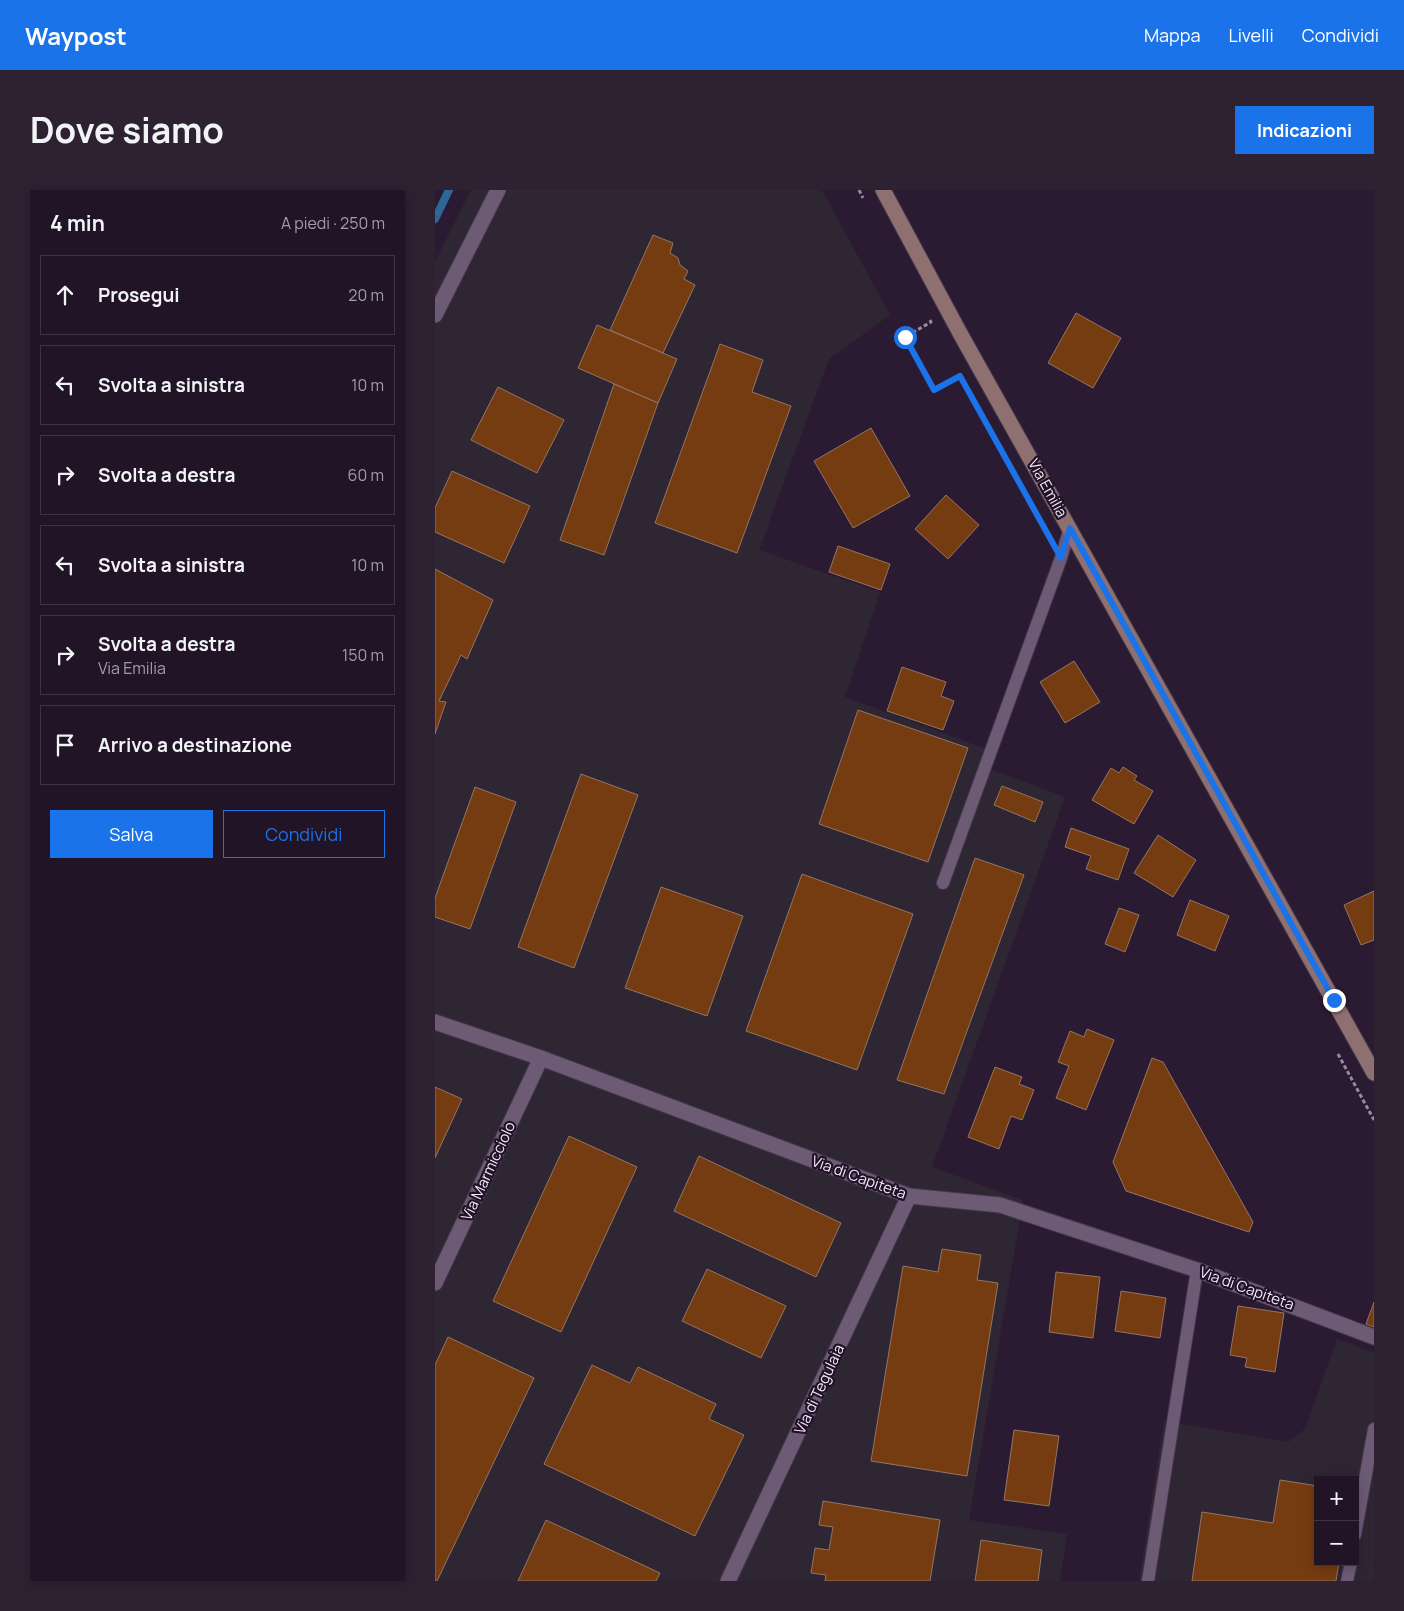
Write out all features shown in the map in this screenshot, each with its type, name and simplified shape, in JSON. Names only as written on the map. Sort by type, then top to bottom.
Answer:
[{"type":"main road","name":"Via Emilia","points":[[883,190],[961,335],[1374,1073]]},
{"type":"street","points":[[435,315],[498,190]]},
{"type":"street","name":"Via di Capiteta","points":[[435,1022],[541,1058],[909,1196],[1000,1205],[1197,1270],[1374,1337]]},
{"type":"street","name":"Via Marmicciolo","points":[[435,1284],[541,1058]]},
{"type":"street","name":"Via di Tegulaia","points":[[729,1581],[909,1196]]},
{"type":"street","points":[[736,1565],[740,1581]]},
{"type":"lane","points":[[943,883],[1061,558],[1070,528]]},
{"type":"lane","points":[[1148,1581],[1197,1270]]},
{"type":"lane","points":[[1358,1521],[1374,1429]]},
{"type":"lane","points":[[1347,1581],[1350,1566]]},
{"type":"path","points":[[859,190],[868,207]]},
{"type":"path","points":[[927,314],[931,322],[905,337],[909,345],[934,390],[960,376],[965,385]]},
{"type":"path","points":[[1333,1045],[1374,1120]]},
{"type":"shaded area","points":[[471,190],[822,190],[890,315],[829,359],[759,550],[880,592],[845,697],[992,751],[987,768],[1065,797],[932,1167],[1023,1200],[969,1520],[1067,1534],[1060,1581],[435,1581],[435,262]]},
{"type":"shaded area","points":[[1337,1339],[1374,1353],[1374,1581],[1139,1581],[1164,1421],[1288,1442],[1305,1429]]},
{"type":"building","points":[[653,235],[673,243],[670,253],[678,258],[680,265],[688,271],[684,279],[695,285],[663,353],[610,330]]},
{"type":"building","points":[[1076,313],[1121,338],[1093,388],[1048,363]]},
{"type":"building","points":[[597,325],[677,359],[658,403],[578,368]]},
{"type":"building","points":[[720,344],[763,360],[752,392],[791,406],[737,553],[655,523]]},
{"type":"building","points":[[614,384],[658,403],[604,555],[560,540]]},
{"type":"building","points":[[498,387],[564,420],[537,473],[471,440]]},
{"type":"building","points":[[871,428],[910,496],[853,528],[814,461]]},
{"type":"building","points":[[452,471],[530,506],[504,563],[435,532],[435,508]]},
{"type":"building","points":[[946,495],[979,525],[948,559],[915,529]]},
{"type":"building","points":[[838,546],[890,564],[881,590],[829,572]]},
{"type":"building","points":[[435,569],[493,600],[467,659],[461,655],[439,701],[446,702],[435,734]]},
{"type":"building","points":[[1074,661],[1100,702],[1065,723],[1040,682]]},
{"type":"building","points":[[902,667],[946,682],[941,696],[954,701],[943,730],[887,711]]},
{"type":"building","points":[[858,710],[968,748],[928,862],[819,824]]},
{"type":"building","points":[[1123,767],[1137,776],[1134,780],[1153,791],[1134,824],[1092,800],[1111,768],[1119,773]]},
{"type":"building","points":[[581,774],[638,795],[574,968],[518,947]]},
{"type":"building","points":[[1002,786],[1043,802],[1035,822],[994,805]]},
{"type":"building","points":[[475,787],[516,802],[470,929],[435,917],[435,898]]},
{"type":"building","points":[[1071,828],[1129,849],[1118,880],[1086,869],[1091,856],[1065,847]]},
{"type":"building","points":[[1158,835],[1196,860],[1173,897],[1134,873]]},
{"type":"building","points":[[975,858],[1024,875],[944,1094],[897,1080]]},
{"type":"building","points":[[802,874],[913,914],[857,1070],[746,1031]]},
{"type":"building","points":[[661,887],[743,916],[707,1016],[625,988]]},
{"type":"building","points":[[1374,891],[1374,940],[1361,945],[1344,905]]},
{"type":"building","points":[[1190,900],[1229,916],[1215,951],[1177,935]]},
{"type":"building","points":[[1119,908],[1139,915],[1125,952],[1105,944]]},
{"type":"building","points":[[1087,1029],[1114,1040],[1086,1110],[1056,1098],[1069,1066],[1058,1062],[1070,1031],[1084,1037]]},
{"type":"building","points":[[1152,1058],[1163,1062],[1253,1222],[1249,1232],[1126,1191],[1113,1162]]},
{"type":"building","points":[[995,1067],[1022,1077],[1019,1084],[1034,1090],[1022,1120],[1011,1116],[999,1149],[968,1137]]},
{"type":"building","points":[[435,1087],[462,1099],[435,1158]]},
{"type":"building","points":[[569,1136],[637,1167],[561,1332],[493,1301]]},
{"type":"building","points":[[699,1156],[841,1223],[816,1277],[674,1211]]},
{"type":"building","points":[[942,1249],[981,1255],[977,1280],[998,1283],[967,1476],[871,1461],[903,1266],[938,1272]]},
{"type":"building","points":[[707,1269],[786,1306],[761,1358],[682,1321]]},
{"type":"building","points":[[1056,1272],[1100,1277],[1093,1338],[1049,1332]]},
{"type":"building","points":[[1121,1291],[1166,1298],[1160,1338],[1115,1331]]},
{"type":"building","points":[[1374,1302],[1374,1327],[1366,1324]]},
{"type":"building","points":[[1238,1306],[1284,1313],[1275,1372],[1245,1367],[1247,1358],[1230,1355]]},
{"type":"building","points":[[448,1337],[534,1378],[437,1581],[435,1580],[435,1365]]},
{"type":"building","points":[[592,1365],[630,1383],[638,1367],[716,1404],[709,1419],[744,1435],[695,1536],[544,1464]]},
{"type":"building","points":[[1014,1430],[1059,1436],[1049,1506],[1004,1500]]},
{"type":"building","points":[[1280,1480],[1314,1485],[1314,1566],[1338,1566],[1336,1581],[1192,1581],[1202,1512],[1273,1523]]},
{"type":"building","points":[[823,1501],[940,1520],[930,1581],[825,1581],[826,1575],[811,1573],[815,1548],[829,1550],[833,1527],[819,1525]]},
{"type":"building","points":[[546,1520],[660,1573],[656,1581],[518,1581]]},
{"type":"building","points":[[981,1540],[1042,1550],[1038,1581],[975,1581]]},
{"type":"waterway","points":[[435,219],[449,190]]},
{"type":"route","points":[[905,337],[934,390],[960,376],[1061,558],[1070,528],[1334,1000]]}]
